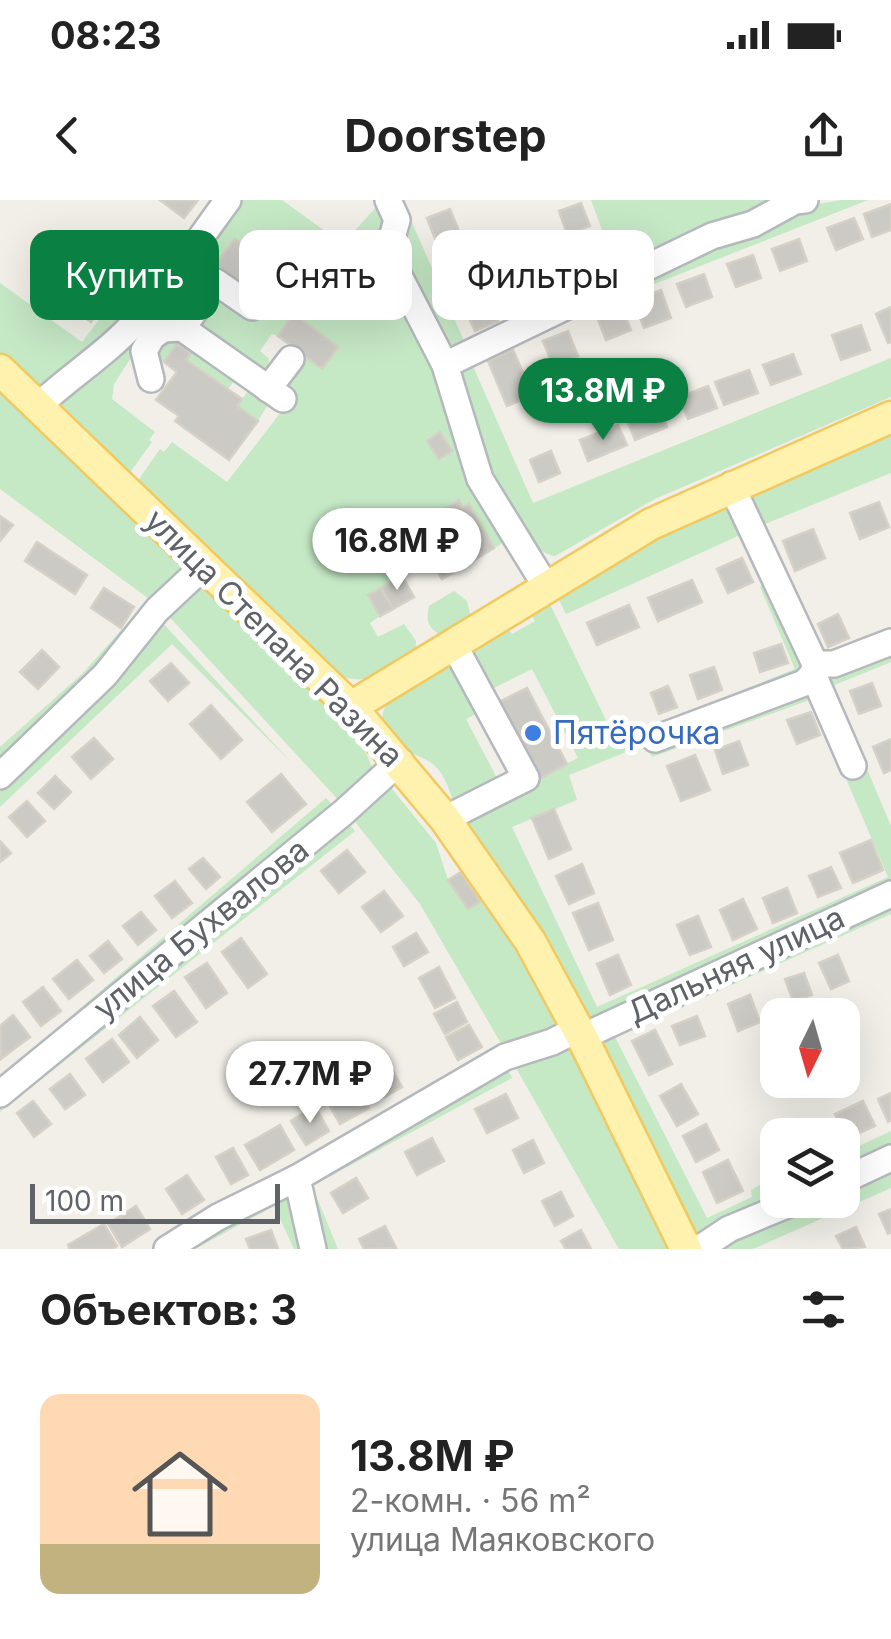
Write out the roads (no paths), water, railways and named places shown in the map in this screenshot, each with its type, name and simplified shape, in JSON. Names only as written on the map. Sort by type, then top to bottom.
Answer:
[{"type":"main road","name":"улица Степана Разина","points":[[1,372],[351,707],[400,761],[513,914],[580,1033],[686,1249]]},
{"type":"main road","points":[[351,707],[651,524],[891,417]]},
{"type":"street","points":[[150,378],[144,351],[228,200]]},
{"type":"street","points":[[388,200],[397,220],[390,241],[396,268],[445,365],[480,479],[547,588]]},
{"type":"street","points":[[445,365],[712,236],[753,224],[795,201],[805,200]]},
{"type":"street","points":[[38,406],[74,373],[108,350],[161,325],[216,282],[239,298]]},
{"type":"street","points":[[161,325],[276,394],[291,359]]},
{"type":"street","points":[[732,485],[814,669],[852,766]]},
{"type":"street","points":[[0,776],[105,675],[157,610],[204,566]]},
{"type":"street","points":[[655,738],[804,683],[814,669],[891,642]]},
{"type":"street","points":[[445,819],[526,778],[454,645]]},
{"type":"street","name":"улица Бухвалова","points":[[0,1094],[400,761]]},
{"type":"street","name":"Дальняя улица","points":[[167,1249],[505,1057],[580,1033],[891,894]]},
{"type":"street","points":[[860,1173],[891,1158]]},
{"type":"street","points":[[297,1178],[312,1249]]},
{"type":"street","points":[[699,1249],[729,1229],[760,1216]]},
{"type":"place","name":"Пятёрочка","points":[[533,733]]}]
